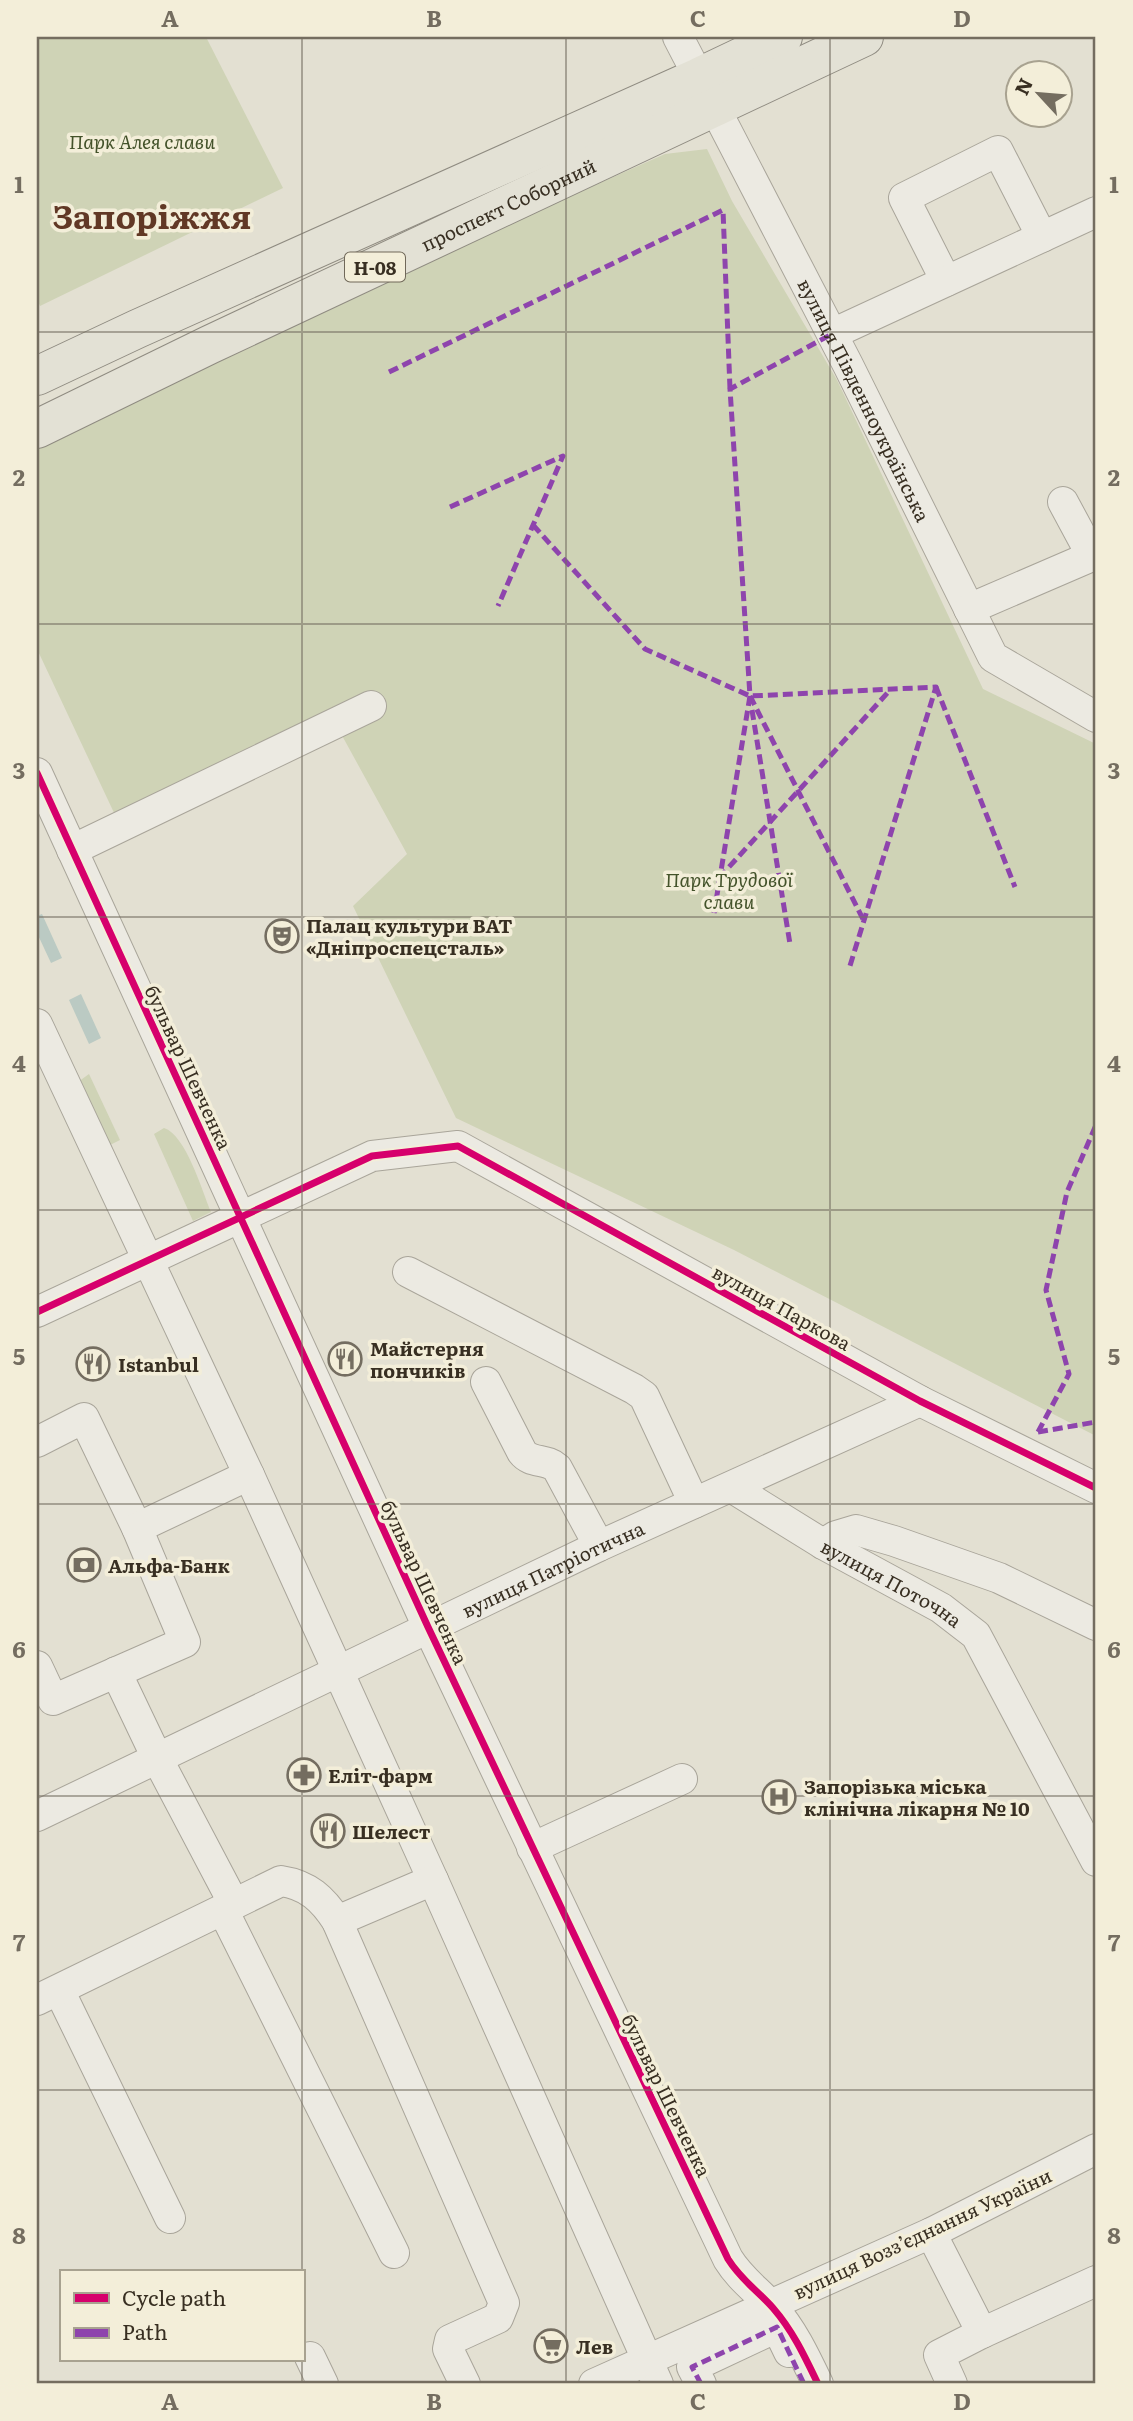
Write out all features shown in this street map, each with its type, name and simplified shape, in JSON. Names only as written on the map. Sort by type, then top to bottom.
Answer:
[{"type":"main road","name":"проспект Соборний","points":[[37,429],[209,345],[707,92],[783,37]]},
{"type":"main road","name":"проспект Соборний","points":[[37,376],[136,329],[707,92],[864,37]]},
{"type":"street","name":"вулиця Південноукраїнська","points":[[678,37],[832,334],[993,657],[1096,717]]},
{"type":"street","points":[[946,281],[904,198],[998,151],[1042,237]]},
{"type":"street","points":[[832,334],[1096,212]]},
{"type":"street","points":[[969,609],[1092,555],[1063,502]]},
{"type":"street","points":[[72,850],[371,706]]},
{"type":"street","name":"бульвар Шевченка","points":[[37,772],[428,1627],[728,2259],[747,2284],[771,2305],[793,2332],[818,2384]]},
{"type":"street","points":[[37,1024],[249,1475],[653,2372]]},
{"type":"street","name":"вулиця Паркова","points":[[240,1216],[372,1156],[458,1146],[920,1401],[1096,1488]]},
{"type":"street","points":[[37,1312],[240,1216]]},
{"type":"street","points":[[408,1272],[644,1396],[694,1503]]},
{"type":"street","points":[[486,1381],[522,1452],[529,1459],[548,1462],[556,1468],[599,1546]]},
{"type":"street","name":"вулиця Патріотична","points":[[37,1816],[599,1546],[920,1401]]},
{"type":"street","points":[[37,1442],[84,1418],[136,1528],[185,1642],[53,1700],[37,1666]]},
{"type":"street","points":[[136,1528],[249,1475]]},
{"type":"street","name":"вулиця Поточна","points":[[731,1487],[823,1544],[941,1608],[976,1635],[1096,1861]]},
{"type":"street","points":[[823,1544],[836,1536],[856,1530],[999,1578],[1096,1625]]},
{"type":"street","points":[[116,1672],[394,2253]]},
{"type":"street","points":[[532,1848],[681,1779]]},
{"type":"street","points":[[337,1921],[433,1880]]},
{"type":"street","points":[[170,2218],[48,1995],[281,1881],[295,1883],[326,1903],[337,1921],[504,2303],[498,2318],[450,2340],[448,2349],[465,2384]]},
{"type":"street","name":"вулиця Воззʼєднання України","points":[[594,2384],[653,2372],[771,2305],[931,2233],[1096,2149]]},
{"type":"street","points":[[931,2233],[982,2333]]},
{"type":"street","points":[[952,2384],[939,2355],[1096,2281]]},
{"type":"street","points":[[701,2384],[692,2367],[778,2327],[804,2384]]},
{"type":"street","points":[[310,2357],[323,2384]]},
{"type":"green space","name":"Парк Алея слави","points":[[37,37],[206,37],[283,188],[40,306],[37,299]]},
{"type":"green space","name":"Парк Трудової слави","points":[[707,149],[732,201],[837,380],[983,689],[1096,744],[1096,1436],[734,1250],[456,1118],[353,906],[407,854],[328,710],[116,817],[37,649],[37,443],[213,355],[665,154]]},
{"type":"green space","points":[[89,1074],[120,1140],[106,1147],[78,1082]]},
{"type":"green space","points":[[164,1128],[172,1133],[186,1152],[211,1212],[193,1221],[154,1134]]},
{"type":"shaded area","points":[[42,914],[62,958],[51,963],[37,933],[37,916]]},
{"type":"shaded area","points":[[81,994],[101,1038],[89,1044],[69,1000]]},
{"type":"marked path","points":[[389,372],[723,210],[730,389]]},
{"type":"marked path","points":[[714,913],[750,696],[730,389],[832,334]]},
{"type":"marked path","points":[[450,507],[563,456],[498,606]]},
{"type":"marked path","points":[[533,525],[645,649],[750,696],[936,687],[849,969]]},
{"type":"marked path","points":[[936,687],[1015,887]]},
{"type":"marked path","points":[[719,878],[891,689]]},
{"type":"marked path","points":[[750,696],[864,921]]},
{"type":"marked path","points":[[752,710],[790,944]]},
{"type":"marked path","points":[[1038,1432],[1069,1374],[1046,1290],[1067,1192],[1096,1125]]},
{"type":"marked path","points":[[1038,1432],[1096,1422]]},
{"type":"marked path","points":[[701,2384],[692,2367],[777,2327],[804,2384]]},
{"type":"cycle path","points":[[37,773],[428,1627],[728,2259],[787,2326],[818,2384]]},
{"type":"cycle path","points":[[37,1312],[372,1156],[458,1146],[920,1401],[1096,1488]]},
{"type":"place","name":"Палац культури ВАТ «Дніпроспецсталь»","points":[[282,936]]},
{"type":"place","name":"Майстерня пончиків","points":[[345,1359]]},
{"type":"place","name":"Istanbul","points":[[93,1364]]},
{"type":"place","name":"Альфа-Банк","points":[[84,1565]]},
{"type":"place","name":"Еліт-фарм","points":[[304,1775]]},
{"type":"place","name":"Запорізька міська клінічна лікарня № 10","points":[[779,1797]]},
{"type":"place","name":"Шелест","points":[[328,1831]]},
{"type":"place","name":"Лев","points":[[551,2346]]},
{"type":"district","name":"Запоріжжя","points":[[152,214]]}]
